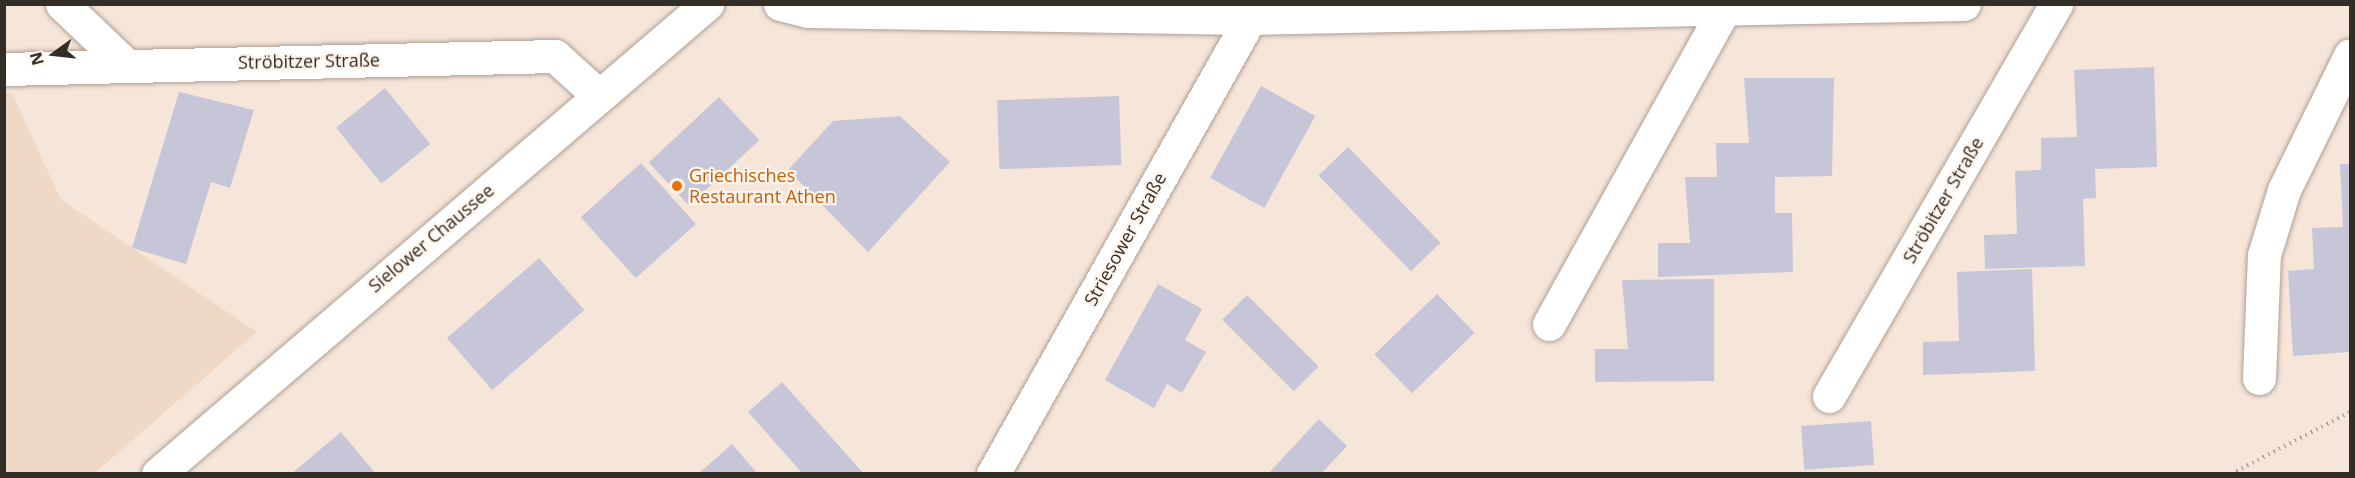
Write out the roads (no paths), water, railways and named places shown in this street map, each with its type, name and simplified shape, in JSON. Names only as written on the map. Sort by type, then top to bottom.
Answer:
[{"type":"street","points":[[62,4],[126,64]]},
{"type":"street","name":"Sielower Chaussee","points":[[158,474],[707,4]]},
{"type":"street","points":[[780,4],[808,11],[1724,9],[1964,4]]},
{"type":"street","name":"Ströbitzer Straße","points":[[1829,396],[2056,4]]},
{"type":"street","points":[[1550,324],[1724,9]]},
{"type":"street","name":"Striesower Straße","points":[[993,474],[1253,11]]},
{"type":"street","points":[[2259,378],[2264,255],[2284,190],[2350,55]]},
{"type":"street","name":"Ströbitzer Straße","points":[[4,69],[126,64],[555,56],[598,95]]},
{"type":"place","name":"Griechisches Restaurant Athen","points":[[677,186]]}]
